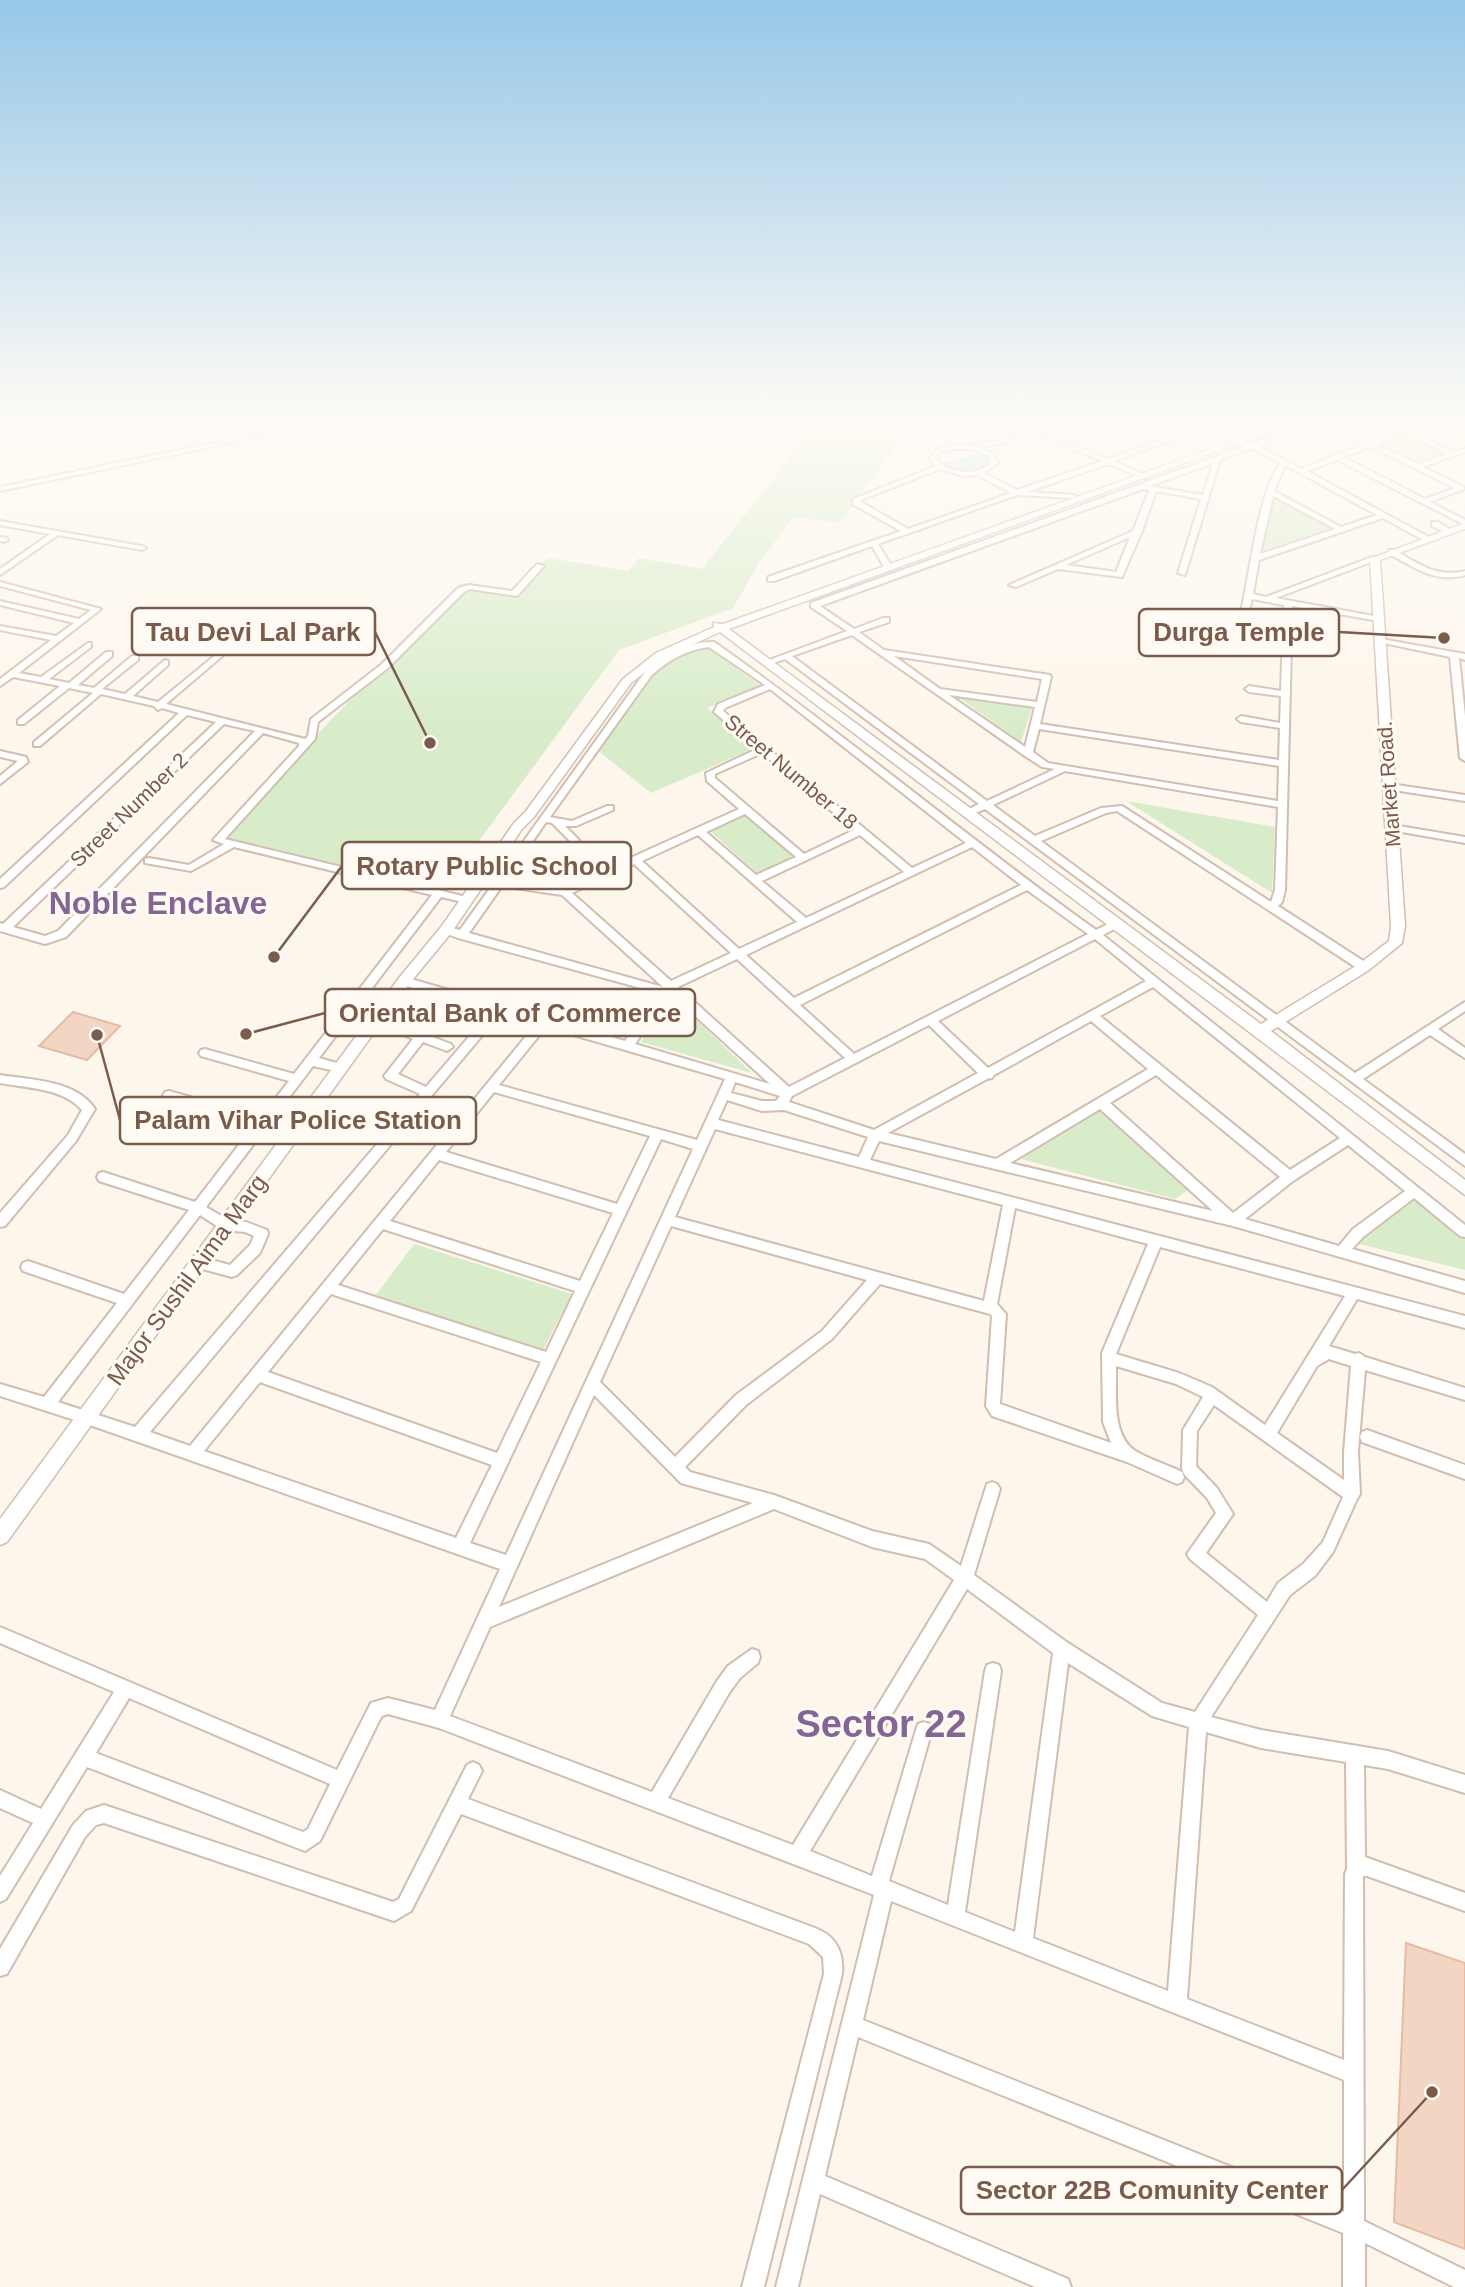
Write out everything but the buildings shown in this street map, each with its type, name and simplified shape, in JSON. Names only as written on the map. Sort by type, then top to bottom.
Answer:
[{"type":"street","points":[[0,523],[142,548]]},
{"type":"street","points":[[892,523],[908,532]]},
{"type":"street","points":[[771,579],[881,554],[908,532],[934,523]]},
{"type":"street","name":"Major Sushil Aima Marg","points":[[0,1535],[228,1226],[404,981],[454,932],[467,900],[522,821],[530,814],[635,673],[667,650],[881,554],[986,523]]},
{"type":"street","name":"Major Sushil Aima Marg","points":[[719,627],[810,602],[1023,523]]},
{"type":"street","points":[[810,602],[1027,523]]},
{"type":"street","points":[[1056,566],[1119,575],[1141,523]]},
{"type":"street","points":[[1182,573],[1196,523]]},
{"type":"street","points":[[1245,612],[1264,523]]},
{"type":"street","points":[[1328,523],[1340,529]]},
{"type":"street","points":[[1257,558],[1359,523]]},
{"type":"street","points":[[1397,523],[1428,540]]},
{"type":"street","points":[[1435,524],[1450,531]]},
{"type":"street","points":[[1263,600],[1465,525]]},
{"type":"street","points":[[1013,584],[1138,531]]},
{"type":"street","points":[[0,573],[56,533]]},
{"type":"street","points":[[1392,552],[1439,577],[1464,574]]},
{"type":"street","name":"Market Road.","points":[[1260,1031],[1388,951],[1398,935],[1375,559]]},
{"type":"street","points":[[467,900],[218,840],[220,834],[312,737],[314,721],[385,666],[461,590],[469,587],[514,594],[540,566]]},
{"type":"street","points":[[0,584],[96,608],[0,683]]},
{"type":"street","points":[[1249,596],[1379,620]]},
{"type":"street","points":[[810,602],[1045,765],[1061,770],[1282,805]]},
{"type":"street","points":[[0,603],[81,622]]},
{"type":"street","points":[[1272,906],[1280,897],[1288,604]]},
{"type":"street","points":[[768,662],[887,620]]},
{"type":"street","points":[[719,627],[1260,1031],[1465,1189]]},
{"type":"street","points":[[0,628],[57,639]]},
{"type":"street","points":[[1380,640],[1465,657]]},
{"type":"street","points":[[667,989],[454,932],[549,819],[624,704],[661,662],[698,644],[707,643],[771,686],[1028,886],[1096,934],[1465,1231]]},
{"type":"street","points":[[44,679],[88,645]]},
{"type":"street","points":[[158,707],[224,650]]},
{"type":"street","points":[[879,652],[1048,678],[1028,754]]},
{"type":"street","points":[[21,722],[109,654]]},
{"type":"street","points":[[1454,654],[1460,685],[1465,758]]},
{"type":"street","points":[[786,656],[1465,1161]]},
{"type":"street","points":[[37,744],[135,658]]},
{"type":"street","points":[[127,697],[165,663]]},
{"type":"street","points":[[0,668],[12,673],[296,737],[305,744]]},
{"type":"street","name":"Street Number 18","points":[[771,686],[718,710],[910,872]]},
{"type":"street","points":[[1249,689],[1286,694]]},
{"type":"street","points":[[936,691],[1041,705]]},
{"type":"street","points":[[0,885],[184,713]]},
{"type":"street","points":[[1241,719],[1285,726]]},
{"type":"street","name":"Street Number 2","points":[[3,928],[222,721]]},
{"type":"street","points":[[1035,726],[1284,764]]},
{"type":"street","points":[[3,928],[45,940],[62,934],[261,730]]},
{"type":"street","points":[[764,749],[709,776],[803,858]]},
{"type":"street","points":[[0,754],[23,759],[23,762],[0,780]]},
{"type":"street","points":[[968,813],[1061,770]]},
{"type":"street","points":[[1390,786],[1465,798]]},
{"type":"street","points":[[549,819],[577,823],[610,808]]},
{"type":"street","points":[[1034,841],[1104,810],[1119,808],[1364,967]]},
{"type":"street","points":[[498,882],[565,891],[745,810]]},
{"type":"street","points":[[549,819],[574,840]]},
{"type":"street","points":[[1393,828],[1465,840]]},
{"type":"street","points":[[699,831],[805,923]]},
{"type":"street","points":[[755,880],[861,831]]},
{"type":"street","points":[[627,1047],[667,989],[973,843]]},
{"type":"street","points":[[149,861],[191,868],[230,845]]},
{"type":"street","points":[[523,848],[667,989],[788,1093]]},
{"type":"street","points":[[635,860],[853,1059]]},
{"type":"street","points":[[794,1003],[1028,886]]},
{"type":"street","points":[[47,1405],[438,894]]},
{"type":"street","points":[[782,1106],[781,1101],[788,1093],[1116,923]]},
{"type":"street","points":[[404,981],[788,1093]]},
{"type":"street","points":[[863,1163],[875,1135],[1154,981]]},
{"type":"street","points":[[1355,1079],[1465,1006]]},
{"type":"street","points":[[138,1435],[498,1010]]},
{"type":"street","points":[[1092,1016],[1289,1177]]},
{"type":"street","points":[[929,1019],[988,1075]]},
{"type":"street","points":[[376,1020],[447,1047]]},
{"type":"street","points":[[192,1455],[543,1023]]},
{"type":"street","points":[[1430,1030],[1465,1054]]},
{"type":"street","points":[[422,1036],[390,1076],[427,1092]]},
{"type":"street","points":[[205,1053],[298,1079]]},
{"type":"street","points":[[312,1060],[340,1068]]},
{"type":"street","points":[[998,1164],[1157,1069]]},
{"type":"street","points":[[439,1720],[732,1077]]},
{"type":"street","points":[[0,1079],[61,1093],[84,1101],[89,1109],[72,1138],[0,1222]]},
{"type":"street","points":[[491,1087],[701,1146]]},
{"type":"street","points":[[169,1095],[263,1122]]},
{"type":"street","points":[[724,1095],[762,1106],[782,1106],[875,1135],[1233,1221],[1465,1287]]},
{"type":"street","points":[[1101,1102],[1233,1221]]},
{"type":"street","points":[[711,1123],[1465,1322]]},
{"type":"street","points":[[460,1547],[657,1134]]},
{"type":"street","points":[[1233,1221],[1289,1177],[1349,1138]]},
{"type":"street","points":[[437,1154],[621,1210]]},
{"type":"street","points":[[103,1177],[198,1208],[228,1226],[246,1227],[262,1234],[256,1250],[232,1271],[200,1263]]},
{"type":"street","points":[[1342,1252],[1358,1233],[1415,1191]]},
{"type":"street","points":[[990,1307],[1010,1201]]},
{"type":"street","points":[[667,1220],[990,1307],[999,1314],[993,1406],[997,1411],[1130,1456],[1177,1477]]},
{"type":"street","points":[[381,1223],[584,1288]]},
{"type":"street","points":[[1130,1456],[1118,1442],[1110,1422],[1110,1349],[1156,1241]]},
{"type":"street","points":[[28,1267],[126,1300]]},
{"type":"street","points":[[675,1467],[741,1400],[827,1335],[878,1277]]},
{"type":"street","points":[[328,1287],[550,1359]]},
{"type":"street","points":[[1267,1435],[1354,1293]]},
{"type":"street","points":[[1310,1364],[1327,1352],[1359,1359],[1465,1394]]},
{"type":"street","points":[[1110,1358],[1179,1379],[1212,1396],[1352,1494]]},
{"type":"street","points":[[1177,2003],[1198,1722],[1284,1589],[1309,1570],[1328,1547],[1352,1494],[1351,1452],[1359,1359]]},
{"type":"street","points":[[258,1375],[501,1461]]},
{"type":"street","points":[[592,1383],[675,1467],[693,1481],[774,1502],[872,1539],[922,1549],[1062,1648],[1158,1710],[1280,1743],[1388,1760],[1465,1784]]},
{"type":"street","points":[[0,1390],[87,1417],[509,1564]]},
{"type":"street","points":[[1212,1396],[1190,1430],[1189,1469],[1212,1493],[1225,1514],[1195,1554],[1268,1613]]},
{"type":"street","points":[[1367,1437],[1465,1472]]},
{"type":"street","points":[[797,1855],[965,1577],[992,1489]]},
{"type":"street","points":[[486,1620],[774,1502]]},
{"type":"street","points":[[0,1635],[341,1780]]},
{"type":"street","points":[[1023,1944],[1062,1648]]},
{"type":"street","points":[[655,1803],[723,1687],[734,1672],[752,1657]]},
{"type":"street","points":[[955,1916],[993,1671]]},
{"type":"street","points":[[0,1893],[43,1819],[126,1688]]},
{"type":"street","points":[[83,1758],[305,1842],[314,1835],[372,1717],[383,1706],[439,1720],[797,1855],[1354,2074]]},
{"type":"street","points":[[787,2287],[852,2025],[881,1888],[924,1730]]},
{"type":"street","points":[[1354,2287],[1355,1754]]},
{"type":"street","points":[[0,1967],[79,1831],[88,1819],[96,1815],[104,1815],[394,1912],[405,1905],[473,1771]]},
{"type":"street","points":[[0,1799],[43,1819]]},
{"type":"street","points":[[457,1804],[815,1937],[829,1945],[835,1958],[833,1973],[753,2287]]},
{"type":"street","points":[[1356,1868],[1367,1867],[1465,1902]]},
{"type":"street","points":[[852,2025],[1355,2227],[1465,2281]]},
{"type":"street","points":[[813,2180],[1060,2287]]},
{"type":"green space","points":[[739,523],[790,523],[760,561],[733,608],[619,650],[443,890],[221,836],[461,583],[515,594],[548,558],[628,571],[639,558],[702,569]]},
{"type":"green space","points":[[1268,523],[1320,523],[1330,528],[1262,550]]},
{"type":"green space","points":[[697,640],[761,686],[707,708],[755,748],[651,793],[591,745],[638,686],[664,663]]},
{"type":"green space","points":[[958,697],[1032,708],[1021,742]]},
{"type":"green space","points":[[1126,801],[1275,827],[1272,893]]},
{"type":"green space","points":[[747,815],[796,857],[758,874],[710,831]]},
{"type":"green space","points":[[669,994],[752,1073],[641,1042]]},
{"type":"green space","points":[[1098,1110],[1191,1188],[1175,1199],[1021,1159]]},
{"type":"green space","points":[[1416,1196],[1465,1237],[1465,1270],[1355,1243]]},
{"type":"green space","points":[[414,1244],[572,1294],[543,1350],[376,1295]]},
{"type":"place","name":"Durga Temple","points":[[1444,638]]},
{"type":"place","name":"Tau Devi Lal Park","points":[[430,743]]},
{"type":"place","name":"Rotary Public School","points":[[274,957]]},
{"type":"place","name":"Oriental Bank of Commerce","points":[[246,1034]]},
{"type":"place","name":"Palam Vihar Police Station","points":[[97,1035]]},
{"type":"place","name":"Sector 22B Comunity Center","points":[[1432,2092]]},
{"type":"district","name":"Noble Enclave","points":[[158,903]]},
{"type":"district","name":"Sector 22","points":[[881,1724]]}]
